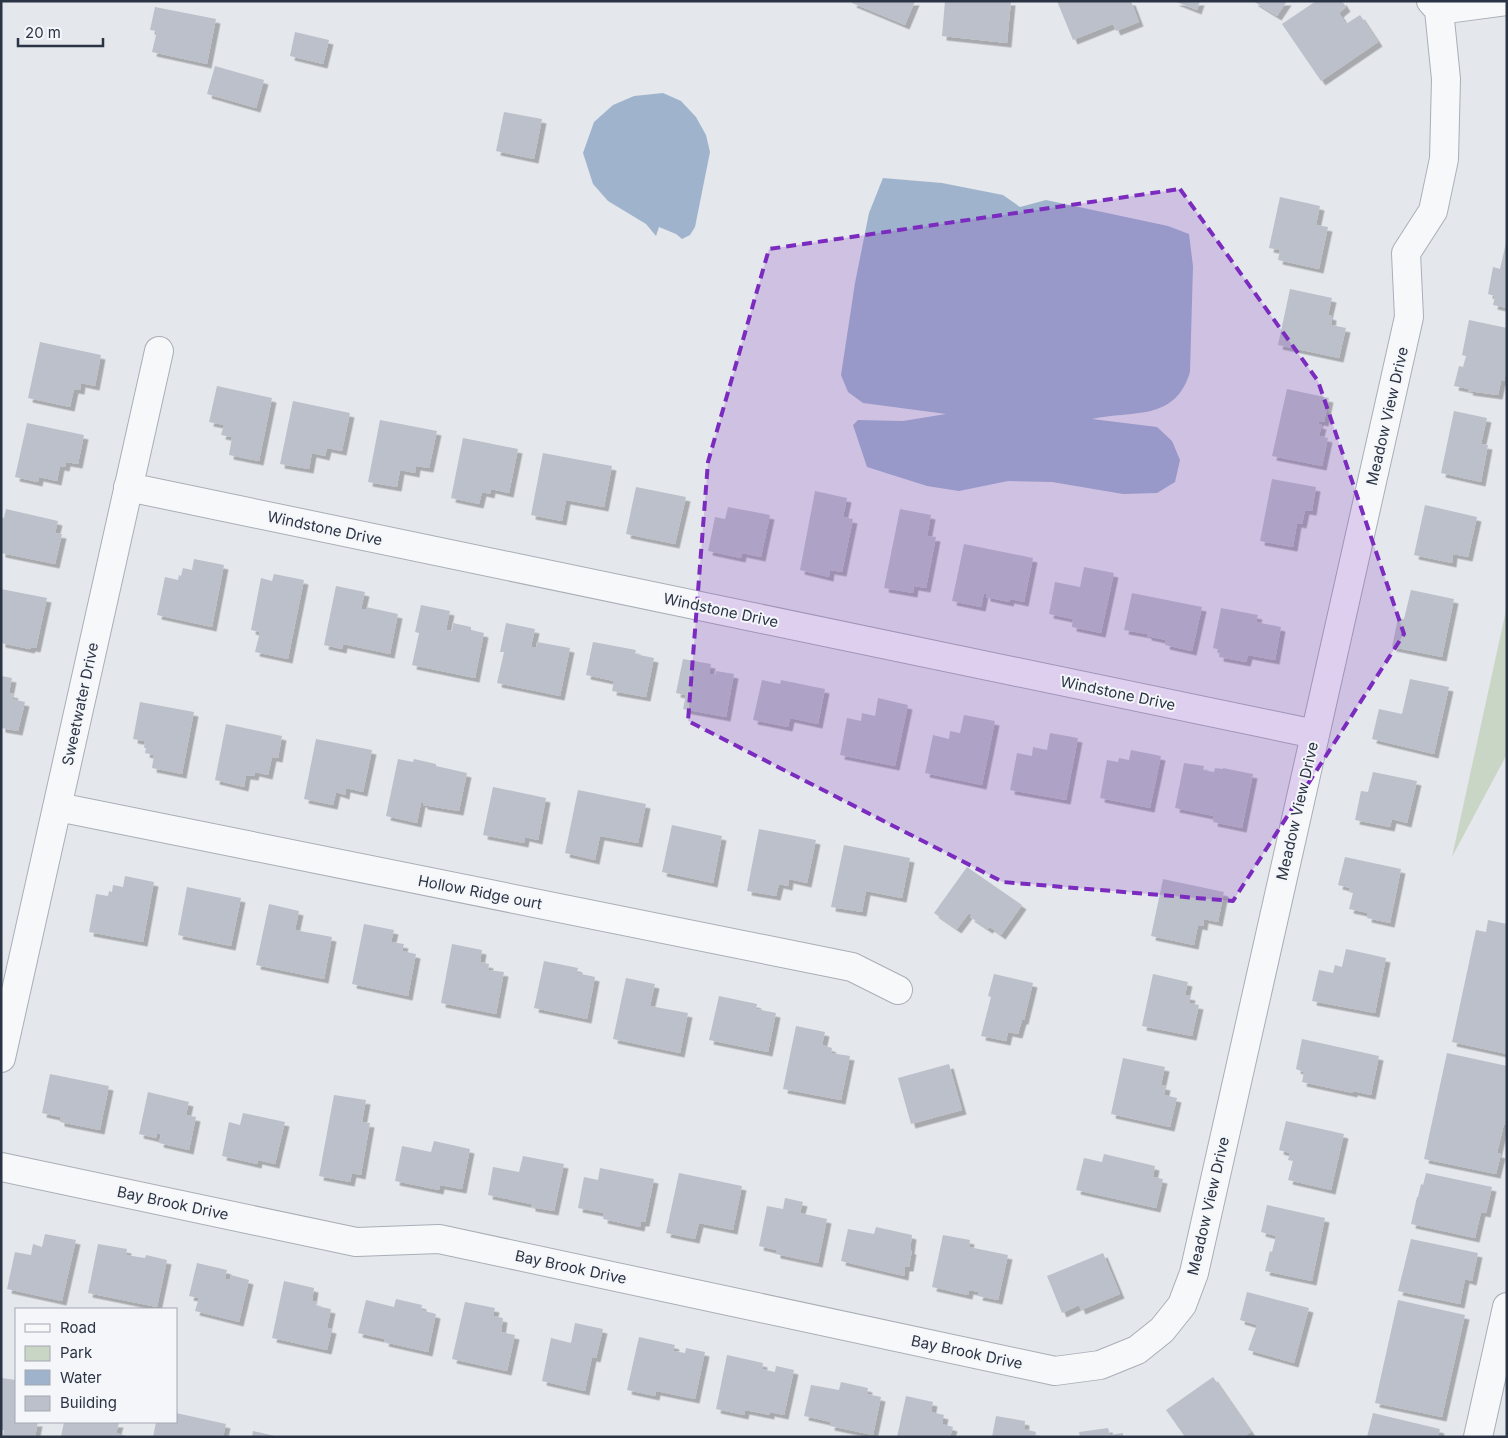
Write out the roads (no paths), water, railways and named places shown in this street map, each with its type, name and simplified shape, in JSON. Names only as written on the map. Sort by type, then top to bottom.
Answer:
[{"type":"street","points":[[1435,6],[1506,1]]},
{"type":"street","name":"Meadow View Drive","points":[[1137,1350],[1162,1330],[1182,1305],[1194,1273],[1410,317],[1406,253],[1433,211],[1444,159],[1446,79],[1435,6]]},
{"type":"street","name":"Sweetwater Drive","points":[[1,1058],[12,959],[58,807],[159,351]]},
{"type":"street","name":"Windstone Drive","points":[[128,487],[1315,734]]},
{"type":"street","name":"Hollow Ridge ourt","points":[[58,807],[852,967],[898,990]]},
{"type":"street","name":"Bay Brook Drive","points":[[1,1167],[356,1242],[438,1239],[1055,1371],[1100,1365],[1137,1350]]},
{"type":"street","points":[[1478,1437],[1507,1307]]},
{"type":"water","points":[[663,93],[681,101],[696,117],[706,135],[710,152],[695,227],[690,235],[682,239],[676,234],[659,227],[656,236],[646,224],[608,201],[593,184],[583,153],[594,122],[613,105],[634,96]]},
{"type":"water","points":[[883,178],[942,183],[1003,195],[1020,207],[1046,200],[1168,226],[1189,234],[1193,266],[1190,372],[1183,388],[1174,399],[1151,411],[1092,419],[1157,427],[1172,441],[1180,460],[1175,482],[1157,493],[1123,494],[1052,482],[1008,481],[959,491],[927,486],[867,467],[853,425],[858,420],[903,421],[946,414],[863,403],[848,392],[841,375],[855,283],[869,213]]}]
